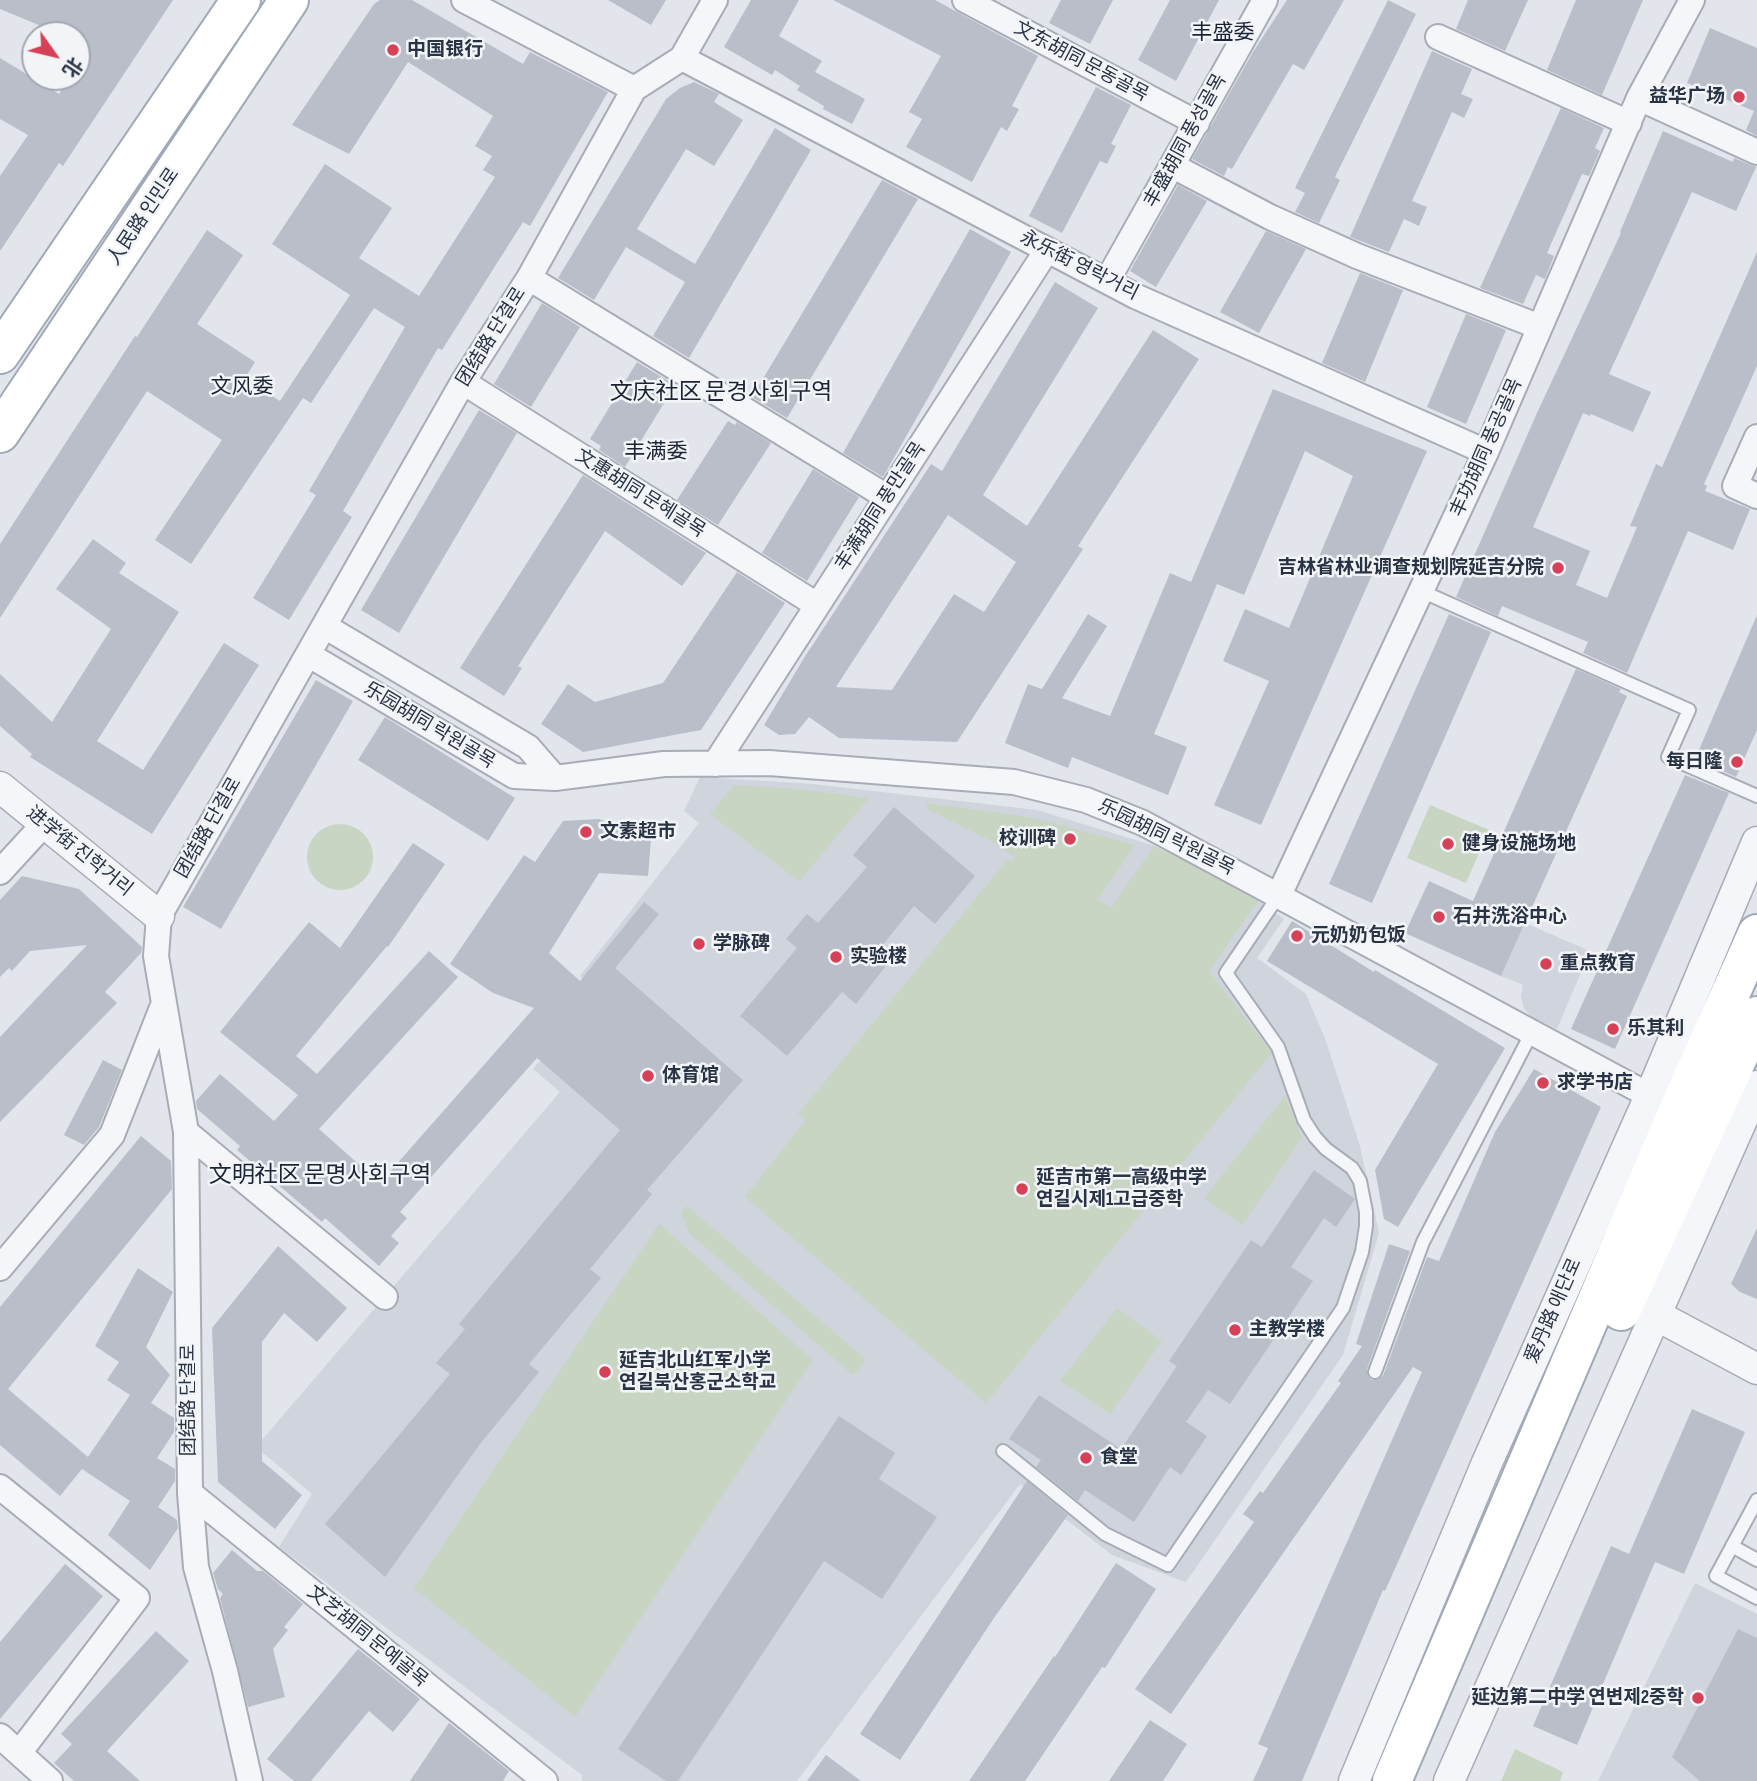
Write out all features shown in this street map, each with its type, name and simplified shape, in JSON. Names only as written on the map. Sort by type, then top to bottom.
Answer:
[{"type":"main road","points":[[0,355],[241,0]]},
{"type":"main road","name":"人民路 인민로","points":[[0,433],[289,0]]},
{"type":"main road","name":"爱丹路 애단로","points":[[1392,1781],[1664,1104],[1757,934]]},
{"type":"main road","points":[[1416,1781],[1640,1307],[1757,1016]]},
{"type":"street","points":[[464,0],[634,89]]},
{"type":"street","name":"团结路 단결로","points":[[250,1781],[225,1671],[196,1567],[190,1493],[186,1132],[156,956],[159,916],[326,627],[463,382],[529,278],[634,89],[682,58],[715,0]]},
{"type":"street","name":"文东胡同 문동골목","points":[[965,0],[1197,123]]},
{"type":"street","name":"丰盛胡同 풍성골목","points":[[1107,281],[1265,0]]},
{"type":"street","name":"丰功胡同 풍공골목","points":[[1279,895],[1486,452],[1639,98],[1692,0]]},
{"type":"street","points":[[1438,37],[1629,123]]},
{"type":"street","name":"永乐街 영락거리","points":[[682,58],[1107,281],[1486,452]]},
{"type":"street","points":[[1639,98],[1757,152]]},
{"type":"street","points":[[1173,166],[1270,218],[1540,327]]},
{"type":"street","name":"丰满胡同 풍만골목","points":[[715,764],[1046,250]]},
{"type":"street","points":[[529,278],[887,497]]},
{"type":"street","name":"文惠胡同 문혜골목","points":[[463,382],[817,605]]},
{"type":"street","points":[[1757,437],[1735,486],[1757,496]]},
{"type":"street","name":"乐园胡同 락원골목","points":[[326,627],[528,747],[555,778]]},
{"type":"street","name":"乐园胡同 락원골목","points":[[309,655],[514,776],[555,778],[664,764],[769,763],[1014,782],[1086,800],[1143,823],[1664,1104]]},
{"type":"street","name":"进学街 진학거리","points":[[0,787],[159,916]]},
{"type":"street","points":[[0,873],[45,823]]},
{"type":"street","name":"爱丹路 애단로","points":[[1354,1781],[1486,1465],[1664,1104],[1757,842]]},
{"type":"street","points":[[0,1268],[112,1135],[163,1006]]},
{"type":"street","points":[[1448,1781],[1640,1307],[1757,1086]]},
{"type":"street","points":[[186,1132],[384,1297]]},
{"type":"street","points":[[1640,1307],[1757,1369]]},
{"type":"street","points":[[0,1487],[137,1598],[32,1771],[0,1736]]},
{"type":"street","name":"文艺胡同 문예골목","points":[[190,1493],[545,1781]]},
{"type":"lane","points":[[1421,591],[1689,710],[1668,757],[1757,796]]},
{"type":"lane","points":[[1003,1451],[1105,1534],[1168,1565],[1343,1308],[1362,1252],[1366,1226],[1360,1181],[1352,1168],[1326,1149],[1304,1120],[1278,1047],[1226,973],[1279,895]]},
{"type":"lane","points":[[1375,1372],[1423,1242],[1532,1032]]},
{"type":"lane","points":[[1757,1500],[1716,1576],[1757,1598]]},
{"type":"lane","points":[[1732,1546],[1757,1560]]},
{"type":"shaded area","points":[[700,777],[813,784],[1037,810],[1152,845],[1246,892],[1284,919],[1257,958],[1306,994],[1326,1041],[1360,1146],[1379,1233],[1343,1355],[1186,1582],[1112,1555],[1020,1484],[797,1781],[582,1781],[582,1775],[279,1547],[312,1494],[256,1447],[560,1092],[533,1069],[599,992],[580,976],[699,823],[684,811]]},
{"type":"shaded area","name":"重点教育","points":[[1525,923],[1590,951],[1557,1029],[1532,1017],[1524,1009],[1521,996],[1523,985],[1501,976]]},
{"type":"shaded area","name":"延边第二中学 연변제2중학","points":[[1695,1583],[1757,1614],[1757,1781],[1598,1781]]},
{"type":"green space","points":[[734,785],[798,789],[869,798],[799,881],[710,814]]},
{"type":"green space","points":[[927,803],[1035,818],[1135,845],[1098,900],[1111,908],[1154,846],[1209,872],[1258,901],[1209,971],[1272,1053],[986,1403],[745,1197],[805,1121],[798,1114],[1008,859],[1012,862],[1015,857],[991,841],[927,809]]},
{"type":"green space","name":"健身设施场地","points":[[1430,805],[1489,830],[1466,883],[1407,858]]},
{"type":"green space","points":[[340,824],[353,827],[363,834],[370,844],[373,857],[370,870],[363,880],[353,887],[340,890],[327,887],[317,880],[310,870],[307,857],[310,844],[317,834],[327,827]]},
{"type":"green space","points":[[1285,1096],[1302,1138],[1242,1225],[1204,1198]]},
{"type":"green space","points":[[687,1206],[866,1360],[853,1375],[689,1233],[681,1213]]},
{"type":"green space","points":[[659,1224],[813,1360],[575,1717],[414,1588]]},
{"type":"green space","points":[[1117,1308],[1162,1341],[1110,1414],[1060,1381]]},
{"type":"green space","name":"延边第二中学 연변제2중학","points":[[1515,1749],[1563,1772],[1560,1781],[1501,1781]]},
{"type":"building","points":[[0,0],[173,0],[63,166],[59,163],[0,251],[0,176],[28,135],[0,119],[0,58],[21,71],[21,91],[54,91],[59,94],[61,91],[91,91],[91,21],[29,21],[0,9]]},
{"type":"building","points":[[380,0],[412,0],[523,64],[530,52],[608,92],[530,226],[523,222],[442,350],[438,348],[343,511],[352,517],[289,620],[253,598],[316,495],[309,491],[405,327],[374,308],[311,403],[303,398],[191,564],[155,540],[222,440],[147,391],[0,618],[0,544],[207,230],[243,255],[197,324],[255,362],[245,378],[280,401],[350,295],[272,244],[325,164],[392,208],[359,258],[419,296],[495,177],[483,170],[492,156],[475,146],[493,116],[408,62],[349,154],[292,125],[374,4]]},
{"type":"building","points":[[608,0],[666,0],[651,25]]},
{"type":"building","points":[[751,0],[799,0],[779,36],[822,61],[815,72],[865,99],[852,124],[823,109],[824,106],[797,90],[800,86],[775,70],[772,75],[724,47]]},
{"type":"building","points":[[833,0],[935,0],[1038,56],[1012,106],[1019,109],[1007,131],[1001,127],[972,182],[906,147],[922,119],[909,112],[941,56]]},
{"type":"building","points":[[1061,0],[1113,0],[1090,44],[1049,23]]},
{"type":"building","points":[[1170,0],[1219,0],[1176,81],[1138,60]]},
{"type":"building","points":[[1287,0],[1344,0],[1304,70],[1293,64],[1232,169],[1228,167],[1224,176],[1192,159],[1253,52]]},
{"type":"building","points":[[1388,0],[1416,14],[1335,177],[1340,180],[1319,223],[1295,212],[1305,193],[1295,188]]},
{"type":"building","points":[[1468,0],[1528,0],[1505,51],[1456,29]]},
{"type":"building","points":[[1576,0],[1643,0],[1602,95],[1547,70]]},
{"type":"building","name":"益华广场","points":[[1710,28],[1757,48],[1757,136],[1746,130],[1754,111],[1687,83]]},
{"type":"building","points":[[1432,51],[1472,69],[1461,94],[1473,99],[1464,118],[1452,112],[1412,201],[1427,207],[1419,226],[1404,219],[1389,252],[1350,237]]},
{"type":"building","points":[[694,82],[719,94],[714,102],[743,120],[714,166],[686,149],[637,229],[695,264],[775,128],[811,150],[689,358],[653,336],[685,282],[626,247],[594,300],[558,278],[666,99],[680,88]]},
{"type":"building","points":[[1096,87],[1131,105],[1111,144],[1116,146],[1107,164],[1100,161],[1062,233],[1029,216]]},
{"type":"building","points":[[1561,108],[1604,128],[1595,148],[1600,151],[1589,176],[1582,174],[1547,253],[1554,256],[1545,279],[1536,275],[1523,304],[1480,288]]},
{"type":"building","points":[[1663,131],[1733,162],[1734,158],[1756,167],[1736,211],[1692,192],[1609,374],[1651,392],[1633,432],[1583,413],[1533,527],[1590,551],[1576,585],[1607,598],[1637,527],[1630,526],[1656,464],[1662,467],[1757,252],[1757,366],[1704,484],[1707,486],[1705,491],[1750,509],[1733,550],[1688,531],[1627,673],[1583,653],[1588,642],[1502,606],[1498,616],[1456,597],[1537,413],[1621,233]]},
{"type":"building","points":[[882,180],[918,199],[787,418],[752,397]]},
{"type":"building","points":[[1178,185],[1207,201],[1156,287],[1130,271]]},
{"type":"building","points":[[970,229],[1011,252],[883,477],[843,453]]},
{"type":"building","points":[[1266,231],[1306,249],[1259,333],[1220,312]]},
{"type":"building","points":[[1360,273],[1403,290],[1365,382],[1322,363]]},
{"type":"building","points":[[1055,282],[1098,308],[983,495],[1027,526],[1153,330],[1199,359],[1078,546],[1083,549],[957,742],[839,738],[809,717],[795,734],[779,735],[764,725],[804,658],[931,464],[942,471]],"holes":[[[948,515],[1016,562],[984,612],[954,594],[892,690],[836,687]]]},
{"type":"building","points":[[542,303],[580,327],[531,407],[494,384]]},
{"type":"building","points":[[1466,314],[1506,330],[1466,424],[1427,407]]},
{"type":"building","points":[[637,362],[675,385],[625,467],[599,450],[601,446],[590,439]]},
{"type":"building","points":[[1273,389],[1427,451],[1261,825],[1214,805],[1269,681],[1223,661],[1245,609],[1289,628],[1353,476],[1305,451],[1244,595],[1217,584],[1154,734],[1187,747],[1168,795],[1072,757],[1068,768],[1005,743],[1028,684],[1042,689],[1088,614],[1107,626],[1062,698],[1110,716],[1170,573],[1191,582]]},
{"type":"building","points":[[479,410],[517,433],[399,633],[361,610]]},
{"type":"building","points":[[728,421],[735,425],[737,422],[771,443],[718,525],[677,500]]},
{"type":"building","points":[[813,469],[859,497],[807,581],[762,553]]},
{"type":"building","points":[[583,475],[706,553],[682,586],[605,531],[518,666],[522,668],[504,696],[460,668]]},
{"type":"building","points":[[93,539],[126,563],[119,573],[179,612],[97,741],[143,770],[224,643],[259,665],[152,834],[30,757],[32,754],[0,726],[0,674],[52,722],[111,629],[56,589]]},
{"type":"building","points":[[737,572],[785,603],[701,730],[583,752],[541,724],[568,684],[595,702],[663,683]]},
{"type":"building","points":[[1449,614],[1491,632],[1372,903],[1329,884]]},
{"type":"building","points":[[1757,615],[1757,730],[1736,777],[1695,759]]},
{"type":"building","points":[[1576,669],[1621,689],[1619,692],[1627,696],[1501,976],[1405,933],[1429,881],[1473,901]]},
{"type":"building","points":[[316,680],[353,701],[221,929],[183,907]]},
{"type":"building","points":[[385,717],[515,798],[488,841],[358,760]]},
{"type":"building","points":[[1685,775],[1729,793],[1615,1049],[1571,1029]]},
{"type":"building","name":"实验楼","points":[[894,807],[975,876],[935,924],[914,906],[877,952],[889,962],[856,1004],[842,992],[787,1056],[740,1016],[797,948],[786,939],[807,914],[818,923],[867,867],[853,855]]},
{"type":"building","points":[[599,819],[651,839],[648,876],[599,873],[549,953],[580,981],[644,902],[659,914],[615,968],[743,1080],[647,1190],[652,1194],[590,1269],[601,1278],[529,1364],[539,1372],[480,1444],[385,1577],[325,1524],[450,1374],[436,1363],[465,1329],[459,1324],[620,1130],[537,1058],[400,1212],[407,1218],[391,1236],[399,1243],[379,1266],[325,1218],[322,1222],[237,1150],[240,1146],[197,1109],[196,1101],[220,1074],[274,1121],[298,1095],[220,1032],[309,922],[340,948],[413,843],[445,864],[388,947],[296,1056],[317,1074],[429,951],[458,977],[319,1129],[380,1183],[534,1008],[493,993],[450,964],[524,855],[535,862],[563,821]]},
{"type":"building","points":[[22,876],[79,889],[142,947],[141,953],[105,992],[117,1003],[0,1122],[0,1037],[87,945],[30,951],[12,971],[9,968],[0,977],[0,900]]},
{"type":"building","points":[[1292,921],[1505,1048],[1398,1227],[1384,1219],[1375,1170],[1438,1064],[1267,961]]},
{"type":"building","points":[[103,1060],[122,1070],[99,1127],[84,1145],[64,1135]]},
{"type":"building","points":[[1534,1069],[1601,1107],[1385,1591],[1383,1590],[1302,1781],[1253,1781],[1268,1748],[1258,1744],[1422,1372],[1413,1367],[1171,1714],[1135,1689],[1254,1522],[1243,1514],[1260,1491],[1263,1493],[1341,1383],[1338,1381],[1362,1346],[1356,1344],[1389,1244],[1410,1251],[1367,1369],[1371,1380],[1383,1376],[1427,1257],[1439,1261],[1495,1132]]},
{"type":"building","points":[[141,1136],[171,1161],[172,1189],[8,1389],[88,1457],[130,1395],[107,1380],[119,1362],[95,1346],[138,1268],[173,1292],[146,1347],[170,1375],[151,1403],[174,1418],[174,1432],[157,1458],[175,1469],[175,1481],[158,1507],[177,1520],[178,1528],[150,1570],[108,1535],[130,1501],[82,1469],[60,1496],[0,1445],[0,1307]]},
{"type":"building","name":"主教学楼","points":[[1314,1170],[1355,1199],[1336,1227],[1324,1218],[1291,1267],[1313,1281],[1230,1404],[1208,1390],[1186,1422],[1207,1436],[1181,1475],[1170,1467],[1134,1522],[1085,1490],[1078,1501],[1036,1467],[1041,1460],[1009,1439],[1039,1395],[1121,1449],[1177,1366],[1169,1361],[1251,1240],[1262,1247]]},
{"type":"building","points":[[1757,1228],[1757,1299],[1740,1292],[1731,1284]]},
{"type":"building","points":[[278,1246],[347,1308],[317,1342],[284,1313],[262,1342],[262,1461],[302,1495],[275,1529],[218,1482],[212,1328]]},
{"type":"building","points":[[1692,1409],[1745,1432],[1684,1574],[1655,1562],[1577,1745],[1533,1726],[1611,1546],[1629,1554]]},
{"type":"building","points":[[839,1416],[895,1453],[879,1479],[937,1517],[882,1599],[824,1561],[678,1781],[666,1781],[618,1749]]},
{"type":"building","points":[[1027,1481],[1068,1515],[996,1615],[900,1760],[860,1734]]},
{"type":"building","points":[[232,1550],[303,1604],[284,1627],[288,1630],[273,1649],[285,1697],[248,1707],[220,1598],[223,1594],[218,1589],[213,1573]]},
{"type":"building","points":[[1116,1563],[1156,1589],[1105,1668],[1102,1667],[1025,1781],[969,1781],[1055,1657]]},
{"type":"building","points":[[65,1564],[103,1596],[0,1719],[0,1642]]},
{"type":"building","points":[[1738,1629],[1757,1638],[1757,1781],[1700,1781],[1672,1757]]},
{"type":"building","points":[[156,1631],[189,1661],[107,1751],[140,1781],[74,1781],[54,1763],[72,1744],[61,1734]]},
{"type":"building","points":[[358,1649],[420,1699],[393,1732],[369,1711],[311,1781],[294,1781],[267,1759]]},
{"type":"building","points":[[1150,1720],[1187,1744],[1163,1781],[1109,1781]]},
{"type":"building","points":[[449,1723],[509,1771],[503,1781],[410,1781]]},
{"type":"building","points":[[826,1755],[861,1781],[807,1781]]},
{"type":"place","name":"中国银行","points":[[393,50]]},
{"type":"place","name":"益华广场","points":[[1739,97]]},
{"type":"place","name":"吉林省林业调查规划院延吉分院","points":[[1558,568]]},
{"type":"place","name":"每日隆","points":[[1737,762]]},
{"type":"place","name":"文素超市","points":[[586,832]]},
{"type":"place","name":"校训碑","points":[[1070,839]]},
{"type":"place","name":"健身设施场地","points":[[1448,844]]},
{"type":"place","name":"石井洗浴中心","points":[[1439,917]]},
{"type":"place","name":"元奶奶包饭","points":[[1297,936]]},
{"type":"place","name":"学脉碑","points":[[699,944]]},
{"type":"place","name":"实验楼","points":[[836,957]]},
{"type":"place","name":"重点教育","points":[[1546,964]]},
{"type":"place","name":"乐其利","points":[[1613,1029]]},
{"type":"place","name":"体育馆","points":[[648,1076]]},
{"type":"place","name":"求学书店","points":[[1543,1083]]},
{"type":"place","name":"延吉市第一高级中学 연길시제1고급중학","points":[[1022,1189]]},
{"type":"place","name":"主教学楼","points":[[1235,1330]]},
{"type":"place","name":"延吉北山红军小学 연길북산홍군소학교","points":[[605,1372]]},
{"type":"place","name":"食堂","points":[[1086,1458]]},
{"type":"place","name":"延边第二中学 연변제2중학","points":[[1698,1698]]},
{"type":"district","name":"丰盛委","points":[[1223,34]]},
{"type":"district","name":"文风委","points":[[242,388]]},
{"type":"district","name":"文庆社区 문경사회구역","points":[[721,393]]},
{"type":"district","name":"丰满委","points":[[656,453]]},
{"type":"district","name":"文明社区 문명사회구역","points":[[320,1176]]}]
